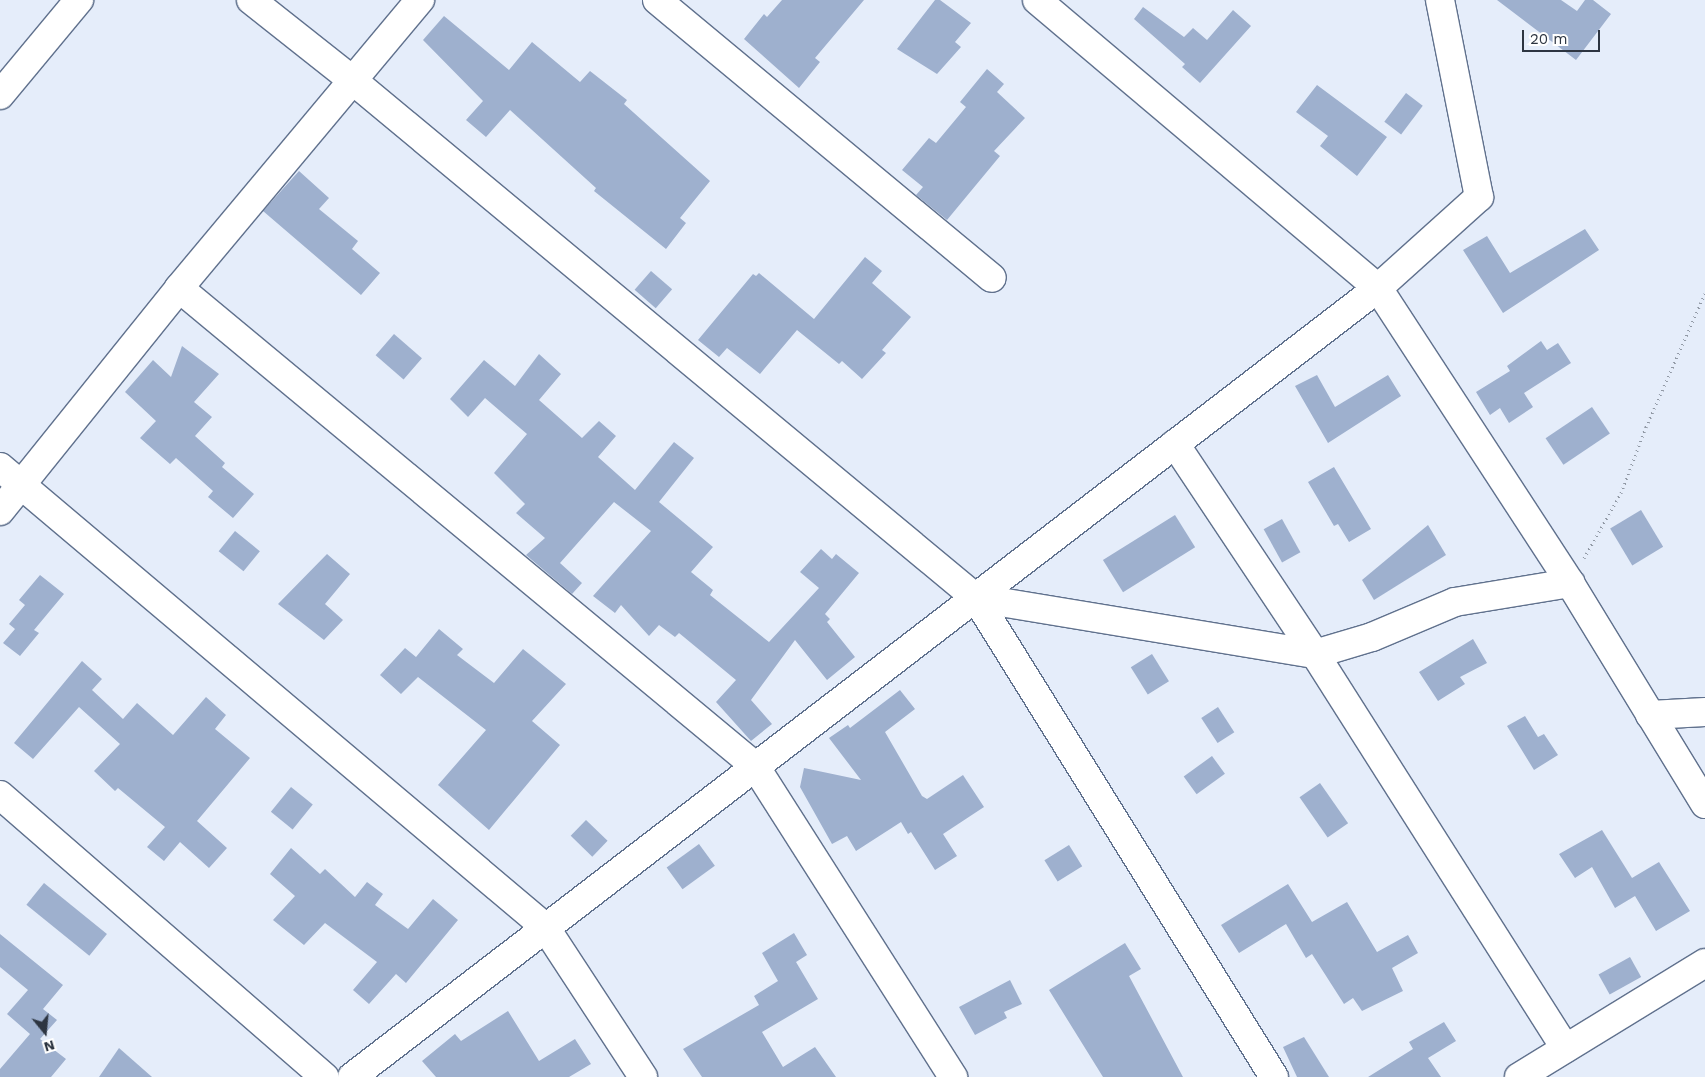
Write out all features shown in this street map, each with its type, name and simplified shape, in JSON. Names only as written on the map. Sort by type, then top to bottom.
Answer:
[{"type":"street","points":[[0,95],[79,0]]},
{"type":"street","points":[[251,0],[351,80],[976,598],[1274,1077]]},
{"type":"street","points":[[0,511],[179,288],[351,80],[420,0]]},
{"type":"street","points":[[657,0],[992,278]]},
{"type":"street","points":[[1037,0],[1378,288],[1570,583],[1705,804]]},
{"type":"street","points":[[352,1077],[1378,288],[1478,197],[1440,0]]},
{"type":"street","points":[[179,288],[755,766],[953,1077]]},
{"type":"street","points":[[1175,444],[1315,654],[1564,1048]]},
{"type":"street","points":[[0,467],[545,927],[643,1077]]},
{"type":"street","points":[[976,598],[1315,654],[1372,636],[1454,602],[1570,583]]},
{"type":"street","points":[[1650,715],[1705,712]]},
{"type":"street","points":[[0,795],[324,1077]]},
{"type":"street","points":[[1519,1077],[1705,963]]},
{"type":"path","points":[[1570,583],[1622,493],[1646,427],[1705,293]]},
{"type":"building","points":[[782,0],[864,0],[815,58],[820,62],[799,88],[744,39],[764,14],[767,17]]},
{"type":"building","points":[[935,0],[940,0],[971,23],[955,42],[961,47],[937,74],[897,49]]},
{"type":"building","points":[[1497,0],[1561,0],[1577,11],[1585,0],[1593,0],[1611,14],[1576,60]]},
{"type":"building","points":[[1143,7],[1184,37],[1193,28],[1207,40],[1233,10],[1251,26],[1200,83],[1182,67],[1185,64],[1134,19]]},
{"type":"building","points":[[444,16],[509,70],[532,42],[580,82],[590,71],[627,100],[624,104],[710,181],[680,218],[686,223],[666,249],[594,191],[596,188],[510,110],[486,137],[466,120],[483,101],[423,40]]},
{"type":"building","points":[[987,69],[1004,84],[997,92],[1025,118],[994,151],[1000,156],[947,220],[916,195],[923,187],[902,170],[929,138],[936,143],[966,107],[960,102]]},
{"type":"building","points":[[1317,85],[1387,137],[1357,176],[1320,146],[1328,136],[1296,112]]},
{"type":"building","points":[[1406,93],[1423,106],[1401,134],[1384,122]]},
{"type":"building","points":[[299,171],[329,198],[319,209],[358,241],[352,249],[380,273],[361,295],[263,211]]},
{"type":"building","points":[[1585,229],[1599,250],[1503,313],[1463,250],[1487,236],[1510,273]]},
{"type":"building","points":[[865,257],[882,271],[872,283],[911,317],[882,350],[886,353],[862,379],[842,361],[839,364],[797,330],[760,374],[727,348],[719,357],[698,340],[753,274],[756,276],[759,273],[814,319]]},
{"type":"building","points":[[651,271],[672,289],[656,308],[635,290]]},
{"type":"building","points":[[394,334],[422,358],[404,379],[376,355]]},
{"type":"building","points":[[1541,341],[1547,350],[1558,343],[1571,363],[1524,393],[1533,407],[1509,423],[1500,408],[1490,415],[1476,392],[1510,371],[1507,366]]},
{"type":"building","points":[[182,346],[219,374],[194,402],[212,417],[195,436],[225,463],[222,467],[254,494],[233,518],[208,497],[213,491],[176,458],[170,464],[140,438],[156,421],[125,392],[153,360],[171,377]]},
{"type":"building","points":[[539,354],[561,374],[539,400],[582,438],[599,421],[616,436],[598,457],[635,490],[674,442],[694,458],[659,502],[713,547],[691,572],[713,590],[710,595],[769,642],[819,588],[800,572],[821,549],[832,559],[836,554],[859,573],[825,614],[830,619],[827,622],[855,657],[827,680],[795,640],[751,700],[772,724],[751,741],[716,702],[736,680],[679,633],[675,637],[659,625],[649,636],[621,605],[615,613],[593,596],[651,531],[614,502],[560,563],[582,583],[572,594],[526,555],[545,538],[516,513],[525,504],[494,473],[527,434],[485,398],[468,417],[450,399],[484,360],[515,386]]},
{"type":"building","points":[[1317,375],[1335,407],[1388,375],[1401,396],[1328,443],[1295,386]]},
{"type":"building","points":[[1592,407],[1610,434],[1563,465],[1546,438]]},
{"type":"building","points":[[1334,467],[1371,529],[1349,542],[1338,524],[1334,526],[1308,482]]},
{"type":"building","points":[[1641,510],[1663,547],[1632,565],[1610,529]]},
{"type":"building","points":[[1175,515],[1195,547],[1123,592],[1103,560]]},
{"type":"building","points":[[1282,519],[1300,552],[1282,562],[1264,529]]},
{"type":"building","points":[[1428,525],[1446,555],[1374,600],[1362,580]]},
{"type":"building","points":[[235,531],[260,551],[244,571],[219,551]]},
{"type":"building","points":[[327,554],[350,574],[325,604],[343,620],[324,640],[278,604]]},
{"type":"building","points":[[40,575],[64,594],[34,630],[39,633],[20,656],[3,643],[15,629],[9,624],[25,605],[19,600]]},
{"type":"building","points":[[439,629],[463,649],[457,655],[494,683],[523,649],[566,684],[532,721],[560,745],[489,830],[438,785],[486,730],[418,677],[401,694],[380,675],[405,648],[416,657]]},
{"type":"building","points":[[1473,639],[1487,663],[1460,677],[1465,684],[1438,701],[1419,672]]},
{"type":"building","points":[[1152,654],[1169,681],[1148,694],[1131,667]]},
{"type":"building","points":[[82,661],[102,679],[92,690],[123,719],[137,703],[173,735],[206,697],[226,715],[215,729],[250,758],[197,821],[227,848],[209,868],[180,842],[164,861],[147,847],[165,827],[118,788],[115,791],[94,771],[120,744],[79,707],[33,759],[14,743]]},
{"type":"building","points":[[900,690],[915,709],[885,732],[922,796],[927,799],[963,775],[984,807],[943,834],[957,856],[935,870],[911,832],[908,834],[901,822],[856,851],[847,836],[832,844],[800,787],[804,768],[861,780],[829,738],[848,725],[850,728]]},
{"type":"building","points":[[1218,707],[1234,732],[1218,743],[1201,718]]},
{"type":"building","points":[[1525,716],[1538,737],[1544,734],[1558,755],[1534,770],[1507,726]]},
{"type":"building","points":[[1212,756],[1225,774],[1197,794],[1184,777]]},
{"type":"building","points":[[1320,783],[1348,823],[1328,837],[1300,797]]},
{"type":"building","points":[[291,787],[313,805],[293,829],[271,812]]},
{"type":"building","points":[[586,820],[608,841],[592,857],[571,836]]},
{"type":"building","points":[[1602,830],[1632,878],[1659,862],[1690,911],[1656,931],[1635,896],[1615,908],[1592,867],[1575,878],[1559,854]]},
{"type":"building","points":[[699,844],[715,866],[683,889],[667,868]]},
{"type":"building","points":[[1069,845],[1082,866],[1058,882],[1044,860]]},
{"type":"building","points":[[291,848],[320,874],[325,869],[355,897],[367,882],[383,894],[375,905],[408,929],[433,899],[458,920],[406,983],[396,974],[369,1004],[353,990],[377,962],[325,923],[304,945],[273,920],[295,896],[270,874]]},
{"type":"building","points":[[44,883],[107,934],[89,956],[26,905]]},
{"type":"building","points":[[1288,884],[1312,922],[1347,902],[1377,952],[1408,935],[1418,953],[1392,968],[1403,991],[1362,1011],[1353,998],[1344,1004],[1312,954],[1306,958],[1286,924],[1239,953],[1221,925]]},
{"type":"building","points":[[794,933],[807,955],[796,962],[818,999],[762,1032],[783,1067],[815,1047],[836,1077],[702,1077],[683,1049],[759,1005],[754,996],[778,981],[762,953]]},
{"type":"building","points":[[0,934],[63,985],[43,1009],[57,1020],[40,1039],[66,1059],[51,1077],[0,1077],[0,1069],[30,1034],[7,1014],[28,990],[0,967]]},
{"type":"building","points":[[1125,943],[1141,969],[1129,976],[1183,1077],[1103,1077],[1049,990]]},
{"type":"building","points":[[1630,957],[1641,977],[1610,995],[1599,974]]},
{"type":"building","points":[[1010,980],[1022,1004],[1004,1012],[1007,1018],[975,1035],[959,1007]]},
{"type":"building","points":[[508,1011],[539,1061],[575,1039],[591,1064],[569,1077],[436,1077],[422,1061],[455,1034],[461,1041]]},
{"type":"building","points":[[1444,1022],[1456,1041],[1428,1058],[1441,1077],[1368,1077],[1413,1049],[1409,1042]]},
{"type":"building","points":[[1304,1037],[1329,1077],[1297,1077],[1283,1047]]},
{"type":"building","points":[[119,1048],[152,1077],[99,1077]]}]
